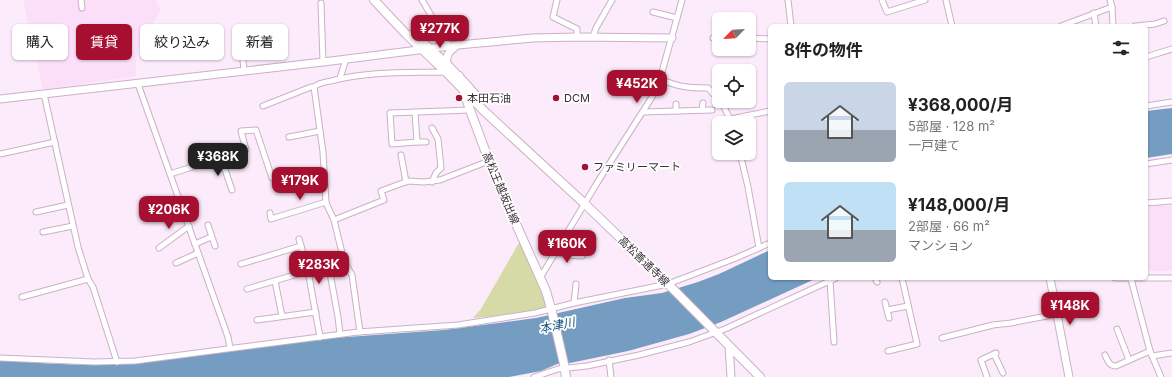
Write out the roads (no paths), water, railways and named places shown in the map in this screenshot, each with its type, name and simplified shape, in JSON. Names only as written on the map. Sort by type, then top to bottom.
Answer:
[{"type":"main road","name":"高松善通寺線","points":[[374,0],[436,63],[460,76],[482,107]]},
{"type":"main road","name":"高松善通寺線","points":[[378,0],[409,31],[435,49],[446,68],[464,90],[670,286],[760,377]]},
{"type":"main road","name":"高松善通寺線","points":[[460,76],[464,90]]},
{"type":"main road","name":"高松王越坂出線","points":[[464,90],[473,119],[500,190],[540,278],[552,310],[565,366],[566,377]]},
{"type":"main road","points":[[470,110],[482,107]]},
{"type":"main road","points":[[473,119],[482,107]]},
{"type":"street","points":[[81,0],[82,8]]},
{"type":"street","points":[[422,0],[449,46]]},
{"type":"street","points":[[557,0],[553,17],[577,29],[576,37]]},
{"type":"street","points":[[593,37],[596,28],[612,0]]},
{"type":"street","points":[[540,278],[652,97],[660,79],[682,0]]},
{"type":"street","points":[[788,0],[791,24]]},
{"type":"street","points":[[882,0],[887,12],[911,2],[925,0]]},
{"type":"street","points":[[946,0],[952,24]]},
{"type":"street","points":[[1110,0],[1113,24]]},
{"type":"street","points":[[321,4],[323,62]]},
{"type":"street","points":[[1066,24],[1112,7]]},
{"type":"street","points":[[653,12],[677,18]]},
{"type":"street","points":[[1094,13],[1096,24]]},
{"type":"street","points":[[1148,25],[1164,22]]},
{"type":"street","points":[[0,99],[138,84],[421,49],[435,49],[449,46],[532,38],[672,38]]},
{"type":"street","points":[[756,38],[768,38]]},
{"type":"street","points":[[263,106],[311,86],[314,87],[317,84],[340,78],[446,68],[446,60],[449,52],[458,45]]},
{"type":"street","points":[[1148,56],[1172,48]]},
{"type":"street","points":[[435,49],[433,57],[436,63]]},
{"type":"street","points":[[340,78],[346,59]]},
{"type":"street","points":[[243,60],[244,71]]},
{"type":"street","points":[[660,79],[675,86],[708,88],[712,93]]},
{"type":"street","points":[[138,84],[228,337],[230,348]]},
{"type":"street","points":[[314,87],[320,131],[326,202],[334,220],[344,261],[352,275],[360,332]]},
{"type":"street","points":[[44,94],[78,247],[88,279],[93,287],[117,362]]},
{"type":"street","points":[[1148,106],[1172,102]]},
{"type":"street","points":[[702,103],[702,110]]},
{"type":"street","points":[[676,104],[676,111]]},
{"type":"street","points":[[426,142],[392,145],[387,113],[470,110]]},
{"type":"street","points":[[643,112],[712,110]]},
{"type":"street","points":[[415,112],[417,142]]},
{"type":"street","points":[[750,116],[768,112]]},
{"type":"street","points":[[432,128],[438,139],[441,168],[436,173],[432,182]]},
{"type":"street","points":[[170,174],[246,150],[241,131],[256,130],[272,178]]},
{"type":"street","points":[[290,137],[320,131]]},
{"type":"street","points":[[0,154],[55,142]]},
{"type":"street","points":[[401,155],[406,182]]},
{"type":"street","points":[[221,158],[232,190]]},
{"type":"street","points":[[742,160],[759,248]]},
{"type":"street","points":[[1148,164],[1172,160]]},
{"type":"street","points":[[334,220],[384,200],[382,191],[406,182],[432,182],[489,161]]},
{"type":"street","points":[[1148,203],[1172,201]]},
{"type":"street","points":[[270,213],[271,219],[326,202]]},
{"type":"street","points":[[36,212],[68,205]]},
{"type":"street","points":[[208,225],[215,246]]},
{"type":"street","points":[[43,232],[73,226]]},
{"type":"street","points":[[159,248],[189,226]]},
{"type":"street","points":[[195,244],[211,237]]},
{"type":"street","points":[[299,239],[308,271],[320,336]]},
{"type":"street","points":[[0,358],[60,361],[135,361],[320,336],[458,325],[552,310],[574,303],[670,286],[768,244]]},
{"type":"street","points":[[241,264],[301,246]]},
{"type":"street","points":[[556,252],[567,255],[582,256]]},
{"type":"street","points":[[176,263],[198,253]]},
{"type":"street","points":[[247,289],[308,271]]},
{"type":"street","points":[[330,273],[340,334]]},
{"type":"street","points":[[1148,279],[1172,278]]},
{"type":"street","points":[[22,297],[88,279]]},
{"type":"street","points":[[888,351],[917,344],[902,280]]},
{"type":"street","points":[[1050,280],[1069,377]]},
{"type":"street","points":[[1131,280],[1151,353],[1161,377]]},
{"type":"street","points":[[275,281],[282,316]]},
{"type":"street","points":[[534,377],[565,366],[587,366],[670,347],[830,281],[834,342]]},
{"type":"street","points":[[574,303],[576,284]]},
{"type":"street","points":[[885,302],[889,318]]},
{"type":"street","points":[[887,310],[908,306]]},
{"type":"street","points":[[257,320],[316,312]]},
{"type":"street","points":[[942,338],[993,325],[1057,314]]},
{"type":"street","points":[[1117,329],[1129,360]]},
{"type":"street","points":[[729,346],[731,377]]},
{"type":"street","points":[[1105,355],[1109,364],[1116,366],[1151,353],[1172,352]]},
{"type":"street","points":[[987,377],[981,360],[995,353],[1002,373]]},
{"type":"street","points":[[610,360],[611,377]]},
{"type":"water","points":[[1172,108],[1172,154],[1148,158],[1148,111]]},
{"type":"water","name":"本津川","points":[[768,251],[768,280],[813,280],[721,322],[689,334],[628,351],[570,363],[557,364],[541,371],[509,377],[0,377],[0,360],[33,363],[100,365],[134,364],[333,338],[444,330],[536,318],[625,298],[662,293],[719,274]]},
{"type":"place","name":"本田石油","points":[[459,98]]},
{"type":"place","name":"DCM","points":[[556,98]]},
{"type":"place","name":"ファミリーマート","points":[[585,167]]}]
